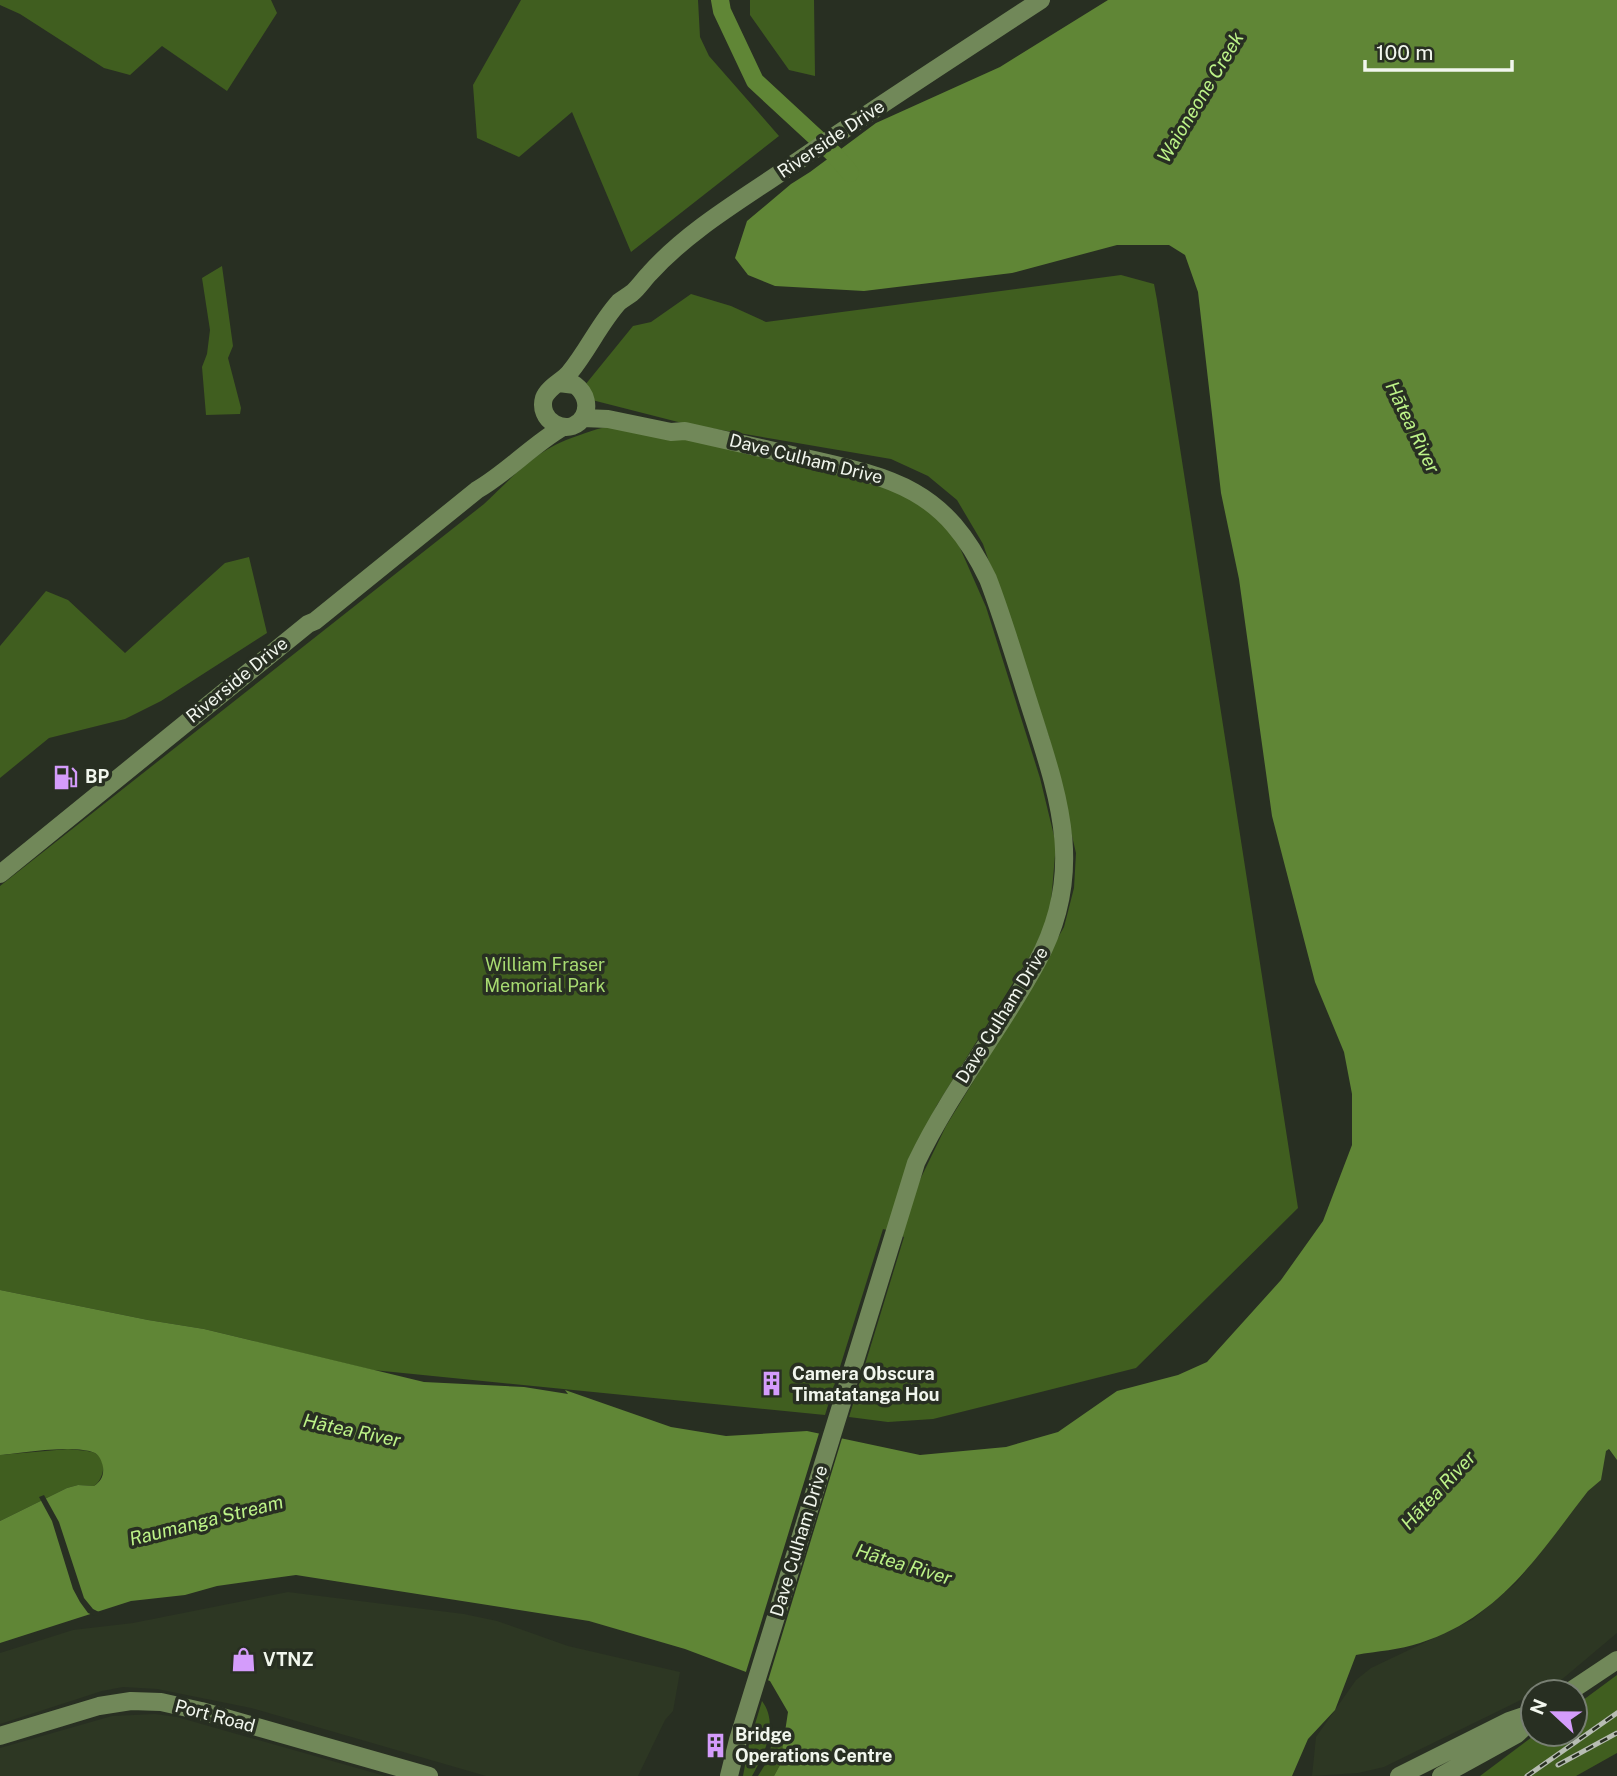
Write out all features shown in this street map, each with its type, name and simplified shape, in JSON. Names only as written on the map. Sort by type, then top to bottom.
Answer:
[{"type":"main road","name":"Riverside Drive","points":[[559,383],[570,372],[621,301],[697,230],[1041,0]]},
{"type":"main road","name":"Riverside Drive","points":[[583,403],[588,363],[627,306],[633,292]]},
{"type":"main road","points":[[559,383],[575,385],[583,403],[575,424],[554,424],[544,412],[545,397],[549,390],[559,383]]},
{"type":"main road","name":"Dave Culham Drive","points":[[583,403],[608,419],[671,432],[685,431],[877,474],[918,494],[953,524],[978,558],[998,604],[1055,783],[1062,815],[1064,868],[1051,932],[1031,974],[959,1084],[916,1163],[729,1776]]},
{"type":"main road","name":"Riverside Drive","points":[[477,490],[489,473],[528,437],[544,412]]},
{"type":"main road","name":"Riverside Drive","points":[[0,874],[289,639],[477,490],[495,480],[534,446],[563,426]]},
{"type":"main road","points":[[1589,1679],[1617,1660]]},
{"type":"main road","name":"Port Road","points":[[0,1735],[99,1706],[131,1701],[161,1702],[429,1776]]},
{"type":"main road","points":[[1399,1776],[1519,1718]]},
{"type":"main road","points":[[1441,1776],[1519,1732]]},
{"type":"main road","name":"Dave Culham Drive","points":[[721,1776],[738,1740]]},
{"type":"shaded area","points":[[1608,1449],[1617,1460],[1617,1633],[1564,1678],[1519,1678],[1519,1701],[1384,1767],[1358,1773],[1312,1776],[1316,1737],[1356,1680],[1371,1668],[1472,1620],[1517,1582],[1588,1490],[1601,1480],[1605,1452]]},
{"type":"shaded area","points":[[288,1592],[464,1614],[497,1621],[568,1646],[680,1672],[673,1711],[665,1720],[638,1776],[486,1776],[251,1708],[157,1689],[123,1687],[102,1691],[0,1724],[0,1653],[73,1630],[133,1623]]},
{"type":"shaded area","points":[[155,1714],[177,1717],[385,1776],[0,1776],[0,1748],[112,1716]]},
{"type":"green space","points":[[0,0],[271,0],[277,13],[227,91],[162,46],[130,75],[104,68],[20,14],[0,5]]},
{"type":"green space","points":[[521,0],[698,0],[700,37],[709,56],[779,136],[631,252],[572,112],[519,157],[477,138],[473,85]]},
{"type":"green space","points":[[750,0],[814,0],[815,76],[789,70],[750,15]]},
{"type":"green space","points":[[222,266],[233,346],[228,358],[241,408],[240,414],[206,415],[202,367],[207,354],[210,330],[202,278]]},
{"type":"green space","points":[[1121,275],[1154,284],[1298,1208],[1136,1368],[933,1419],[888,1422],[849,1417],[904,1237],[900,1235],[915,1190],[946,1126],[1064,927],[1074,888],[1076,853],[1049,737],[983,544],[957,500],[928,476],[891,459],[686,424],[592,400],[585,385],[633,326],[651,322],[691,294],[731,306],[766,322]]},
{"type":"green space","name":"William Fraser Memorial Park","points":[[609,427],[664,434],[885,475],[953,532],[986,607],[1040,778],[1056,844],[1050,914],[1033,951],[937,1105],[907,1166],[887,1230],[883,1229],[825,1415],[373,1370],[204,1329],[0,1290],[0,886],[484,504],[538,456],[562,442]]},
{"type":"green space","points":[[249,557],[267,633],[161,701],[125,719],[49,738],[0,778],[0,646],[46,591],[68,600],[125,653],[225,563]]},
{"type":"green space","points":[[68,1449],[92,1452],[101,1458],[103,1468],[98,1482],[94,1486],[78,1485],[67,1488],[0,1521],[0,1455]]},
{"type":"green space","points":[[1617,1675],[1617,1753],[1576,1776],[1480,1776],[1519,1747],[1589,1748],[1589,1696]]},
{"type":"green space","points":[[762,1701],[769,1719],[768,1738],[752,1776],[743,1776],[749,1744]]},
{"type":"green space","points":[[773,1740],[784,1741],[780,1765],[774,1776],[758,1776],[766,1763]]},
{"type":"water","points":[[1108,0],[1617,0],[1617,1460],[1609,1449],[1606,1451],[1601,1480],[1588,1491],[1516,1581],[1474,1617],[1448,1632],[1420,1643],[1356,1655],[1335,1710],[1308,1739],[1292,1776],[774,1776],[780,1765],[788,1712],[770,1681],[685,1649],[589,1621],[296,1575],[217,1586],[185,1595],[131,1601],[0,1643],[0,1521],[67,1488],[78,1485],[94,1486],[101,1478],[103,1470],[98,1456],[86,1450],[62,1449],[0,1455],[0,1290],[204,1329],[424,1382],[524,1387],[568,1394],[565,1390],[671,1427],[726,1436],[807,1431],[920,1455],[1006,1447],[1058,1432],[1117,1391],[1178,1375],[1207,1362],[1281,1280],[1323,1221],[1352,1145],[1352,1094],[1344,1052],[1315,982],[1272,816],[1239,579],[1221,493],[1198,292],[1185,255],[1169,245],[1117,245],[1012,273],[864,291],[775,286],[748,275],[735,258],[747,221],[791,184],[876,123],[1000,67]]},
{"type":"pier","points":[[820,1430],[843,1435],[767,1684],[745,1675]]},
{"type":"pier","points":[[44,1495],[59,1522],[84,1598],[93,1609],[103,1614],[95,1616],[88,1613],[73,1589],[52,1521],[39,1497]]},
{"type":"waterway","name":"Waioneone Creek","points":[[720,0],[722,11],[755,81],[834,154],[850,173]]},
{"type":"railway","points":[[1527,1776],[1617,1713]]},
{"type":"railway","points":[[1558,1765],[1617,1733]]},
{"type":"place","name":"BP","points":[[65,777]]},
{"type":"place","name":"Camera Obscura Timatatanga Hou","points":[[772,1384]]},
{"type":"place","name":"VTNZ","points":[[243,1660]]},
{"type":"place","name":"Bridge Operations Centre","points":[[715,1745]]},
{"type":"water label","name":"Hātea River","points":[[1413,427]]},
{"type":"water label","name":"Hātea River","points":[[352,1430]]},
{"type":"water label","name":"Hātea River","points":[[1438,1490]]},
{"type":"water label","name":"Raumanga Stream","points":[[206,1520]]},
{"type":"water label","name":"Hātea River","points":[[904,1564]]}]
